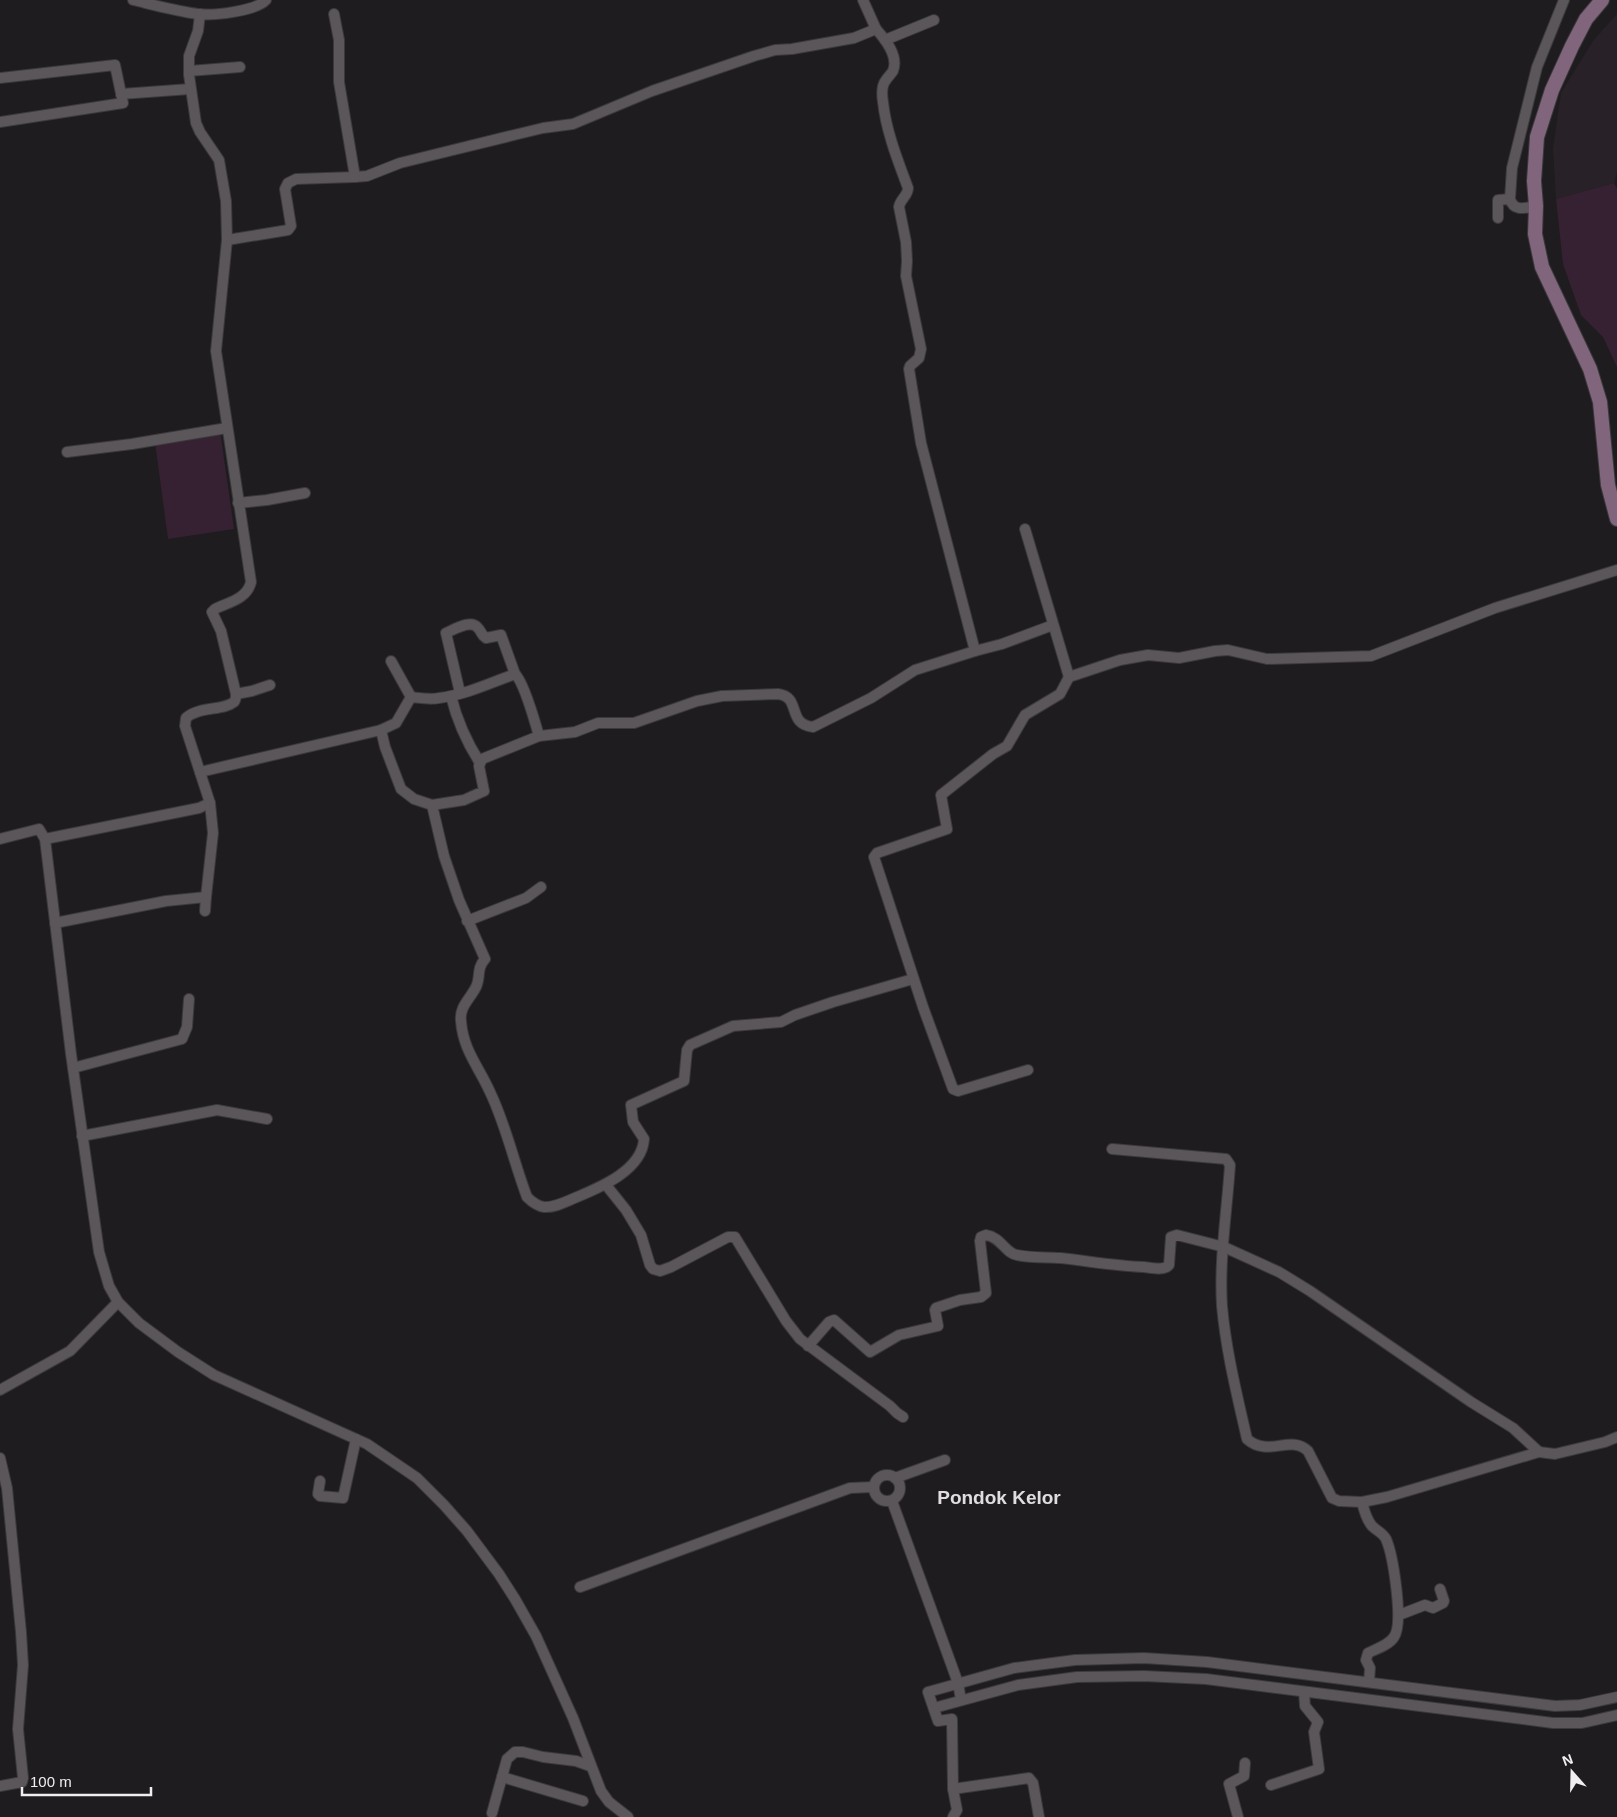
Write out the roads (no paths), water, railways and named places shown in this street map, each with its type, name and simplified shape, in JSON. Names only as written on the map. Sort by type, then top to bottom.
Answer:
[{"type":"street","points":[[133,0],[200,14],[246,9],[260,5],[266,0]]},
{"type":"street","points":[[863,0],[876,29],[885,40],[894,62],[892,71],[884,81],[882,102],[908,188],[908,192],[899,207],[908,261],[906,276],[921,349],[919,358],[909,369],[915,414],[975,651]]},
{"type":"street","points":[[1536,206],[1524,209],[1514,207],[1510,199],[1512,168],[1537,67],[1564,0]]},
{"type":"street","points":[[1602,0],[1586,19],[1575,39],[1552,90],[1545,112],[1538,137],[1534,164],[1535,234],[1542,268],[1585,355],[1600,402],[1608,485],[1617,519]]},
{"type":"street","points":[[200,14],[198,31],[189,56],[190,89],[196,123],[219,160],[226,202],[227,240],[216,351],[251,582],[249,590],[243,596],[214,609],[212,612],[221,631],[236,694],[234,702],[192,713],[186,718],[185,726],[210,803],[213,833],[205,911]]},
{"type":"street","points":[[334,14],[339,40],[339,82],[355,177]]},
{"type":"street","points":[[885,40],[934,20]]},
{"type":"street","points":[[227,240],[288,230],[291,226],[285,189],[288,183],[296,179],[368,176],[400,163],[543,128],[573,124],[652,91],[754,56],[774,50],[792,49],[854,38],[876,29]]},
{"type":"street","points":[[0,78],[115,65],[123,103],[0,122]]},
{"type":"street","points":[[189,70],[240,67]]},
{"type":"street","points":[[121,94],[190,89]]},
{"type":"street","points":[[1498,218],[1498,200],[1510,199]]},
{"type":"street","points":[[66,452],[132,444],[227,428]]},
{"type":"street","points":[[238,503],[267,500],[305,492]]},
{"type":"street","points":[[1026,530],[1069,677]]},
{"type":"street","points":[[1028,1070],[958,1091],[954,1090],[913,978],[874,856],[877,853],[947,829],[941,795],[993,754],[1007,746],[1025,715],[1060,694],[1069,677],[1120,660],[1148,655],[1179,658],[1228,650],[1267,659],[1371,656],[1494,608],[1614,571]]},
{"type":"street","points":[[480,763],[468,744],[455,695],[446,633],[468,624],[474,624],[483,637],[501,635],[514,674],[518,676],[522,686],[539,736]]},
{"type":"street","points":[[381,730],[401,789],[414,799],[432,805],[464,800],[484,791],[479,766],[482,759],[539,736],[575,732],[598,723],[634,723],[697,701],[722,696],[786,695],[790,698],[800,722],[804,726],[813,726],[871,698],[915,670],[1002,644],[1053,624]]},
{"type":"street","points":[[391,661],[411,698]]},
{"type":"street","points":[[411,698],[438,699],[455,695],[514,674]]},
{"type":"street","points":[[236,694],[270,685]]},
{"type":"street","points":[[200,772],[381,730],[396,723],[411,698]]},
{"type":"street","points":[[46,839],[199,808],[210,803]]},
{"type":"street","points":[[432,805],[444,856],[467,921],[485,959],[480,965],[477,986],[461,1011],[460,1020],[463,1034],[472,1061],[490,1091],[528,1197],[534,1204],[544,1207],[562,1203],[606,1185],[633,1164],[644,1144],[643,1135],[633,1122],[631,1105],[684,1081],[687,1050],[690,1045],[733,1026],[781,1022],[795,1015],[833,1002],[913,978]]},
{"type":"street","points":[[0,839],[39,829],[46,839],[73,1068],[101,1261],[109,1286],[118,1302],[139,1323],[178,1352],[214,1375],[367,1444],[417,1478],[467,1531],[499,1574],[536,1636],[573,1718],[601,1791],[609,1802],[628,1817]]},
{"type":"street","points":[[467,921],[526,898],[541,887]]},
{"type":"street","points":[[55,923],[166,901],[206,896]]},
{"type":"street","points":[[73,1068],[182,1039],[186,1027],[188,999]]},
{"type":"street","points":[[82,1136],[218,1110],[267,1119]]},
{"type":"street","points":[[1112,1149],[1226,1159],[1228,1161],[1230,1165],[1222,1306],[1228,1352],[1247,1438],[1254,1445],[1263,1447],[1293,1444],[1303,1446],[1332,1498],[1339,1501],[1362,1502],[1418,1488],[1539,1452],[1555,1454],[1605,1442],[1617,1437]]},
{"type":"street","points":[[606,1185],[626,1210],[641,1235],[653,1269],[660,1271],[671,1267],[728,1237],[735,1237],[786,1321],[800,1339],[903,1417]]},
{"type":"street","points":[[808,1346],[829,1322],[834,1320],[870,1352],[899,1335],[938,1326],[936,1308],[960,1300],[981,1297],[986,1294],[980,1240],[981,1237],[986,1235],[1000,1241],[1010,1252],[1016,1255],[1137,1267],[1168,1267],[1171,1237],[1173,1235],[1224,1246],[1279,1272],[1310,1291],[1471,1402],[1513,1428],[1539,1452]]},
{"type":"street","points":[[0,1390],[70,1351],[118,1302]]},
{"type":"street","points":[[320,1481],[320,1496],[342,1499],[344,1497],[356,1439]]},
{"type":"street","points":[[0,1458],[7,1488],[23,1665],[18,1730],[23,1778],[22,1782],[17,1784],[0,1786]]},
{"type":"street","points":[[895,1478],[900,1486],[899,1494],[892,1501],[883,1501],[876,1496],[873,1487],[877,1478],[886,1475],[895,1478],[945,1460]]},
{"type":"street","points":[[580,1587],[850,1488],[873,1487]]},
{"type":"street","points":[[892,1501],[958,1683],[961,1700]]},
{"type":"street","points":[[1362,1502],[1368,1520],[1387,1542],[1393,1568],[1399,1615],[1396,1635],[1392,1640],[1368,1653],[1366,1660],[1370,1668],[1369,1682]]},
{"type":"street","points":[[1399,1615],[1425,1605],[1433,1608],[1443,1603],[1444,1600],[1440,1589]]},
{"type":"street","points":[[1156,1659],[1156,1676]]},
{"type":"street","points":[[954,1817],[957,1810],[953,1788],[952,1719],[938,1721],[928,1692],[1014,1668],[1075,1660],[1156,1659],[1207,1662],[1554,1706],[1580,1706],[1617,1697]]},
{"type":"street","points":[[934,1708],[1018,1685],[1076,1677],[1156,1676],[1206,1679],[1553,1723],[1582,1723],[1617,1715]]},
{"type":"street","points":[[1406,1704],[1408,1687]]},
{"type":"street","points":[[1271,1785],[1318,1769],[1314,1732],[1318,1722],[1305,1706],[1304,1692]]},
{"type":"street","points":[[492,1813],[507,1759],[516,1752],[576,1761],[590,1766]]},
{"type":"street","points":[[1238,1817],[1229,1784],[1244,1776],[1245,1763]]},
{"type":"street","points":[[502,1777],[583,1801]]},
{"type":"street","points":[[953,1788],[1028,1778],[1033,1783],[1039,1817]]},
{"type":"district","name":"Pondok Kelor","points":[[999,1497]]}]
